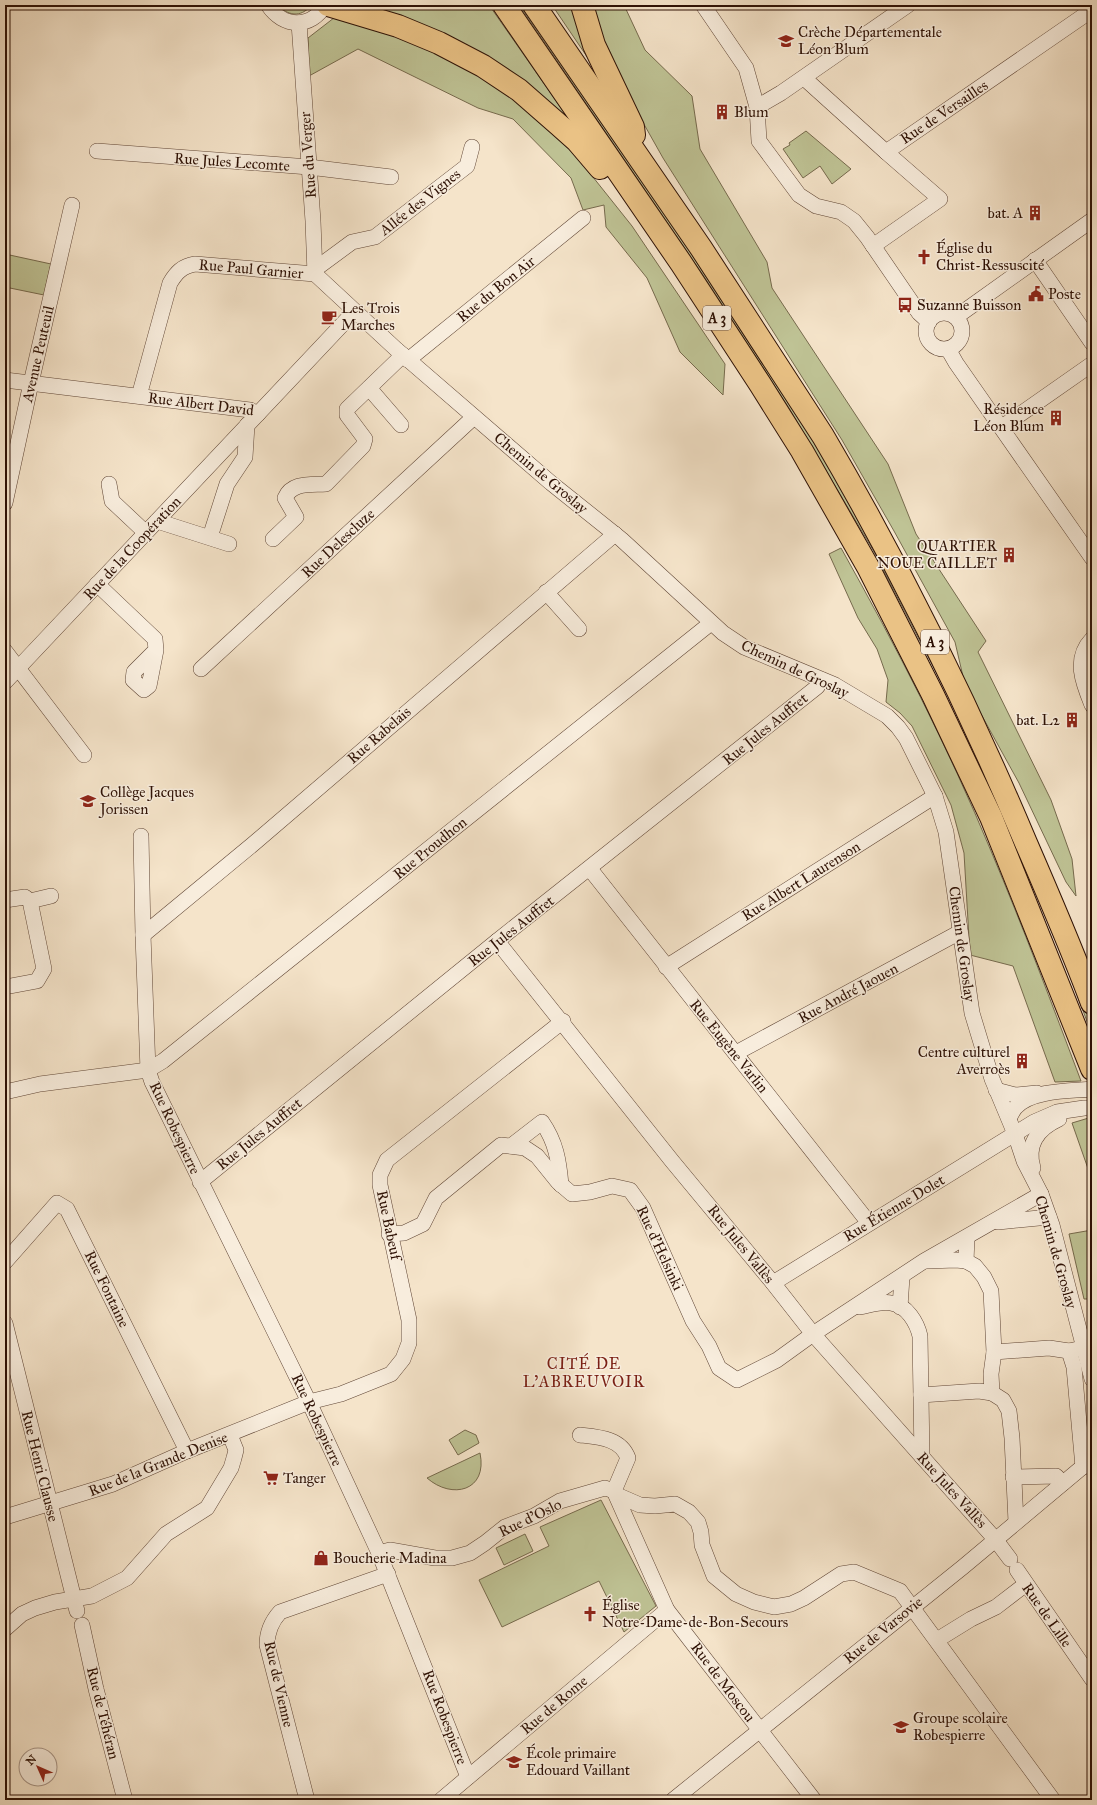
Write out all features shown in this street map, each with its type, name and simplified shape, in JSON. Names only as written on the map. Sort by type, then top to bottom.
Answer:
[{"type":"highway","points":[[328,5],[405,29],[439,42],[483,66],[519,90],[577,141],[598,167],[628,187]]},
{"type":"highway","name":"A 3","points":[[504,5],[681,264],[760,384],[806,457],[868,567],[933,695],[991,817],[1092,1069]]},
{"type":"highway","name":"A 3","points":[[534,5],[705,254],[823,436],[915,603],[958,689],[995,770],[1076,958],[1092,1003]]},
{"type":"highway","points":[[582,5],[594,45],[633,127],[635,152]]},
{"type":"street","points":[[268,5],[272,12],[284,20],[299,23],[309,21],[319,15],[325,5]]},
{"type":"street","points":[[703,5],[746,68],[757,107],[760,142],[799,195],[816,206],[841,212],[854,221],[919,313],[929,322]]},
{"type":"street","points":[[757,107],[804,78],[908,5]]},
{"type":"street","name":"Rue de Versailles","points":[[804,78],[886,152],[1092,10]]},
{"type":"street","name":"Rue du Verger","points":[[299,23],[317,276]]},
{"type":"street","name":"Allée des Vignes","points":[[317,276],[352,242],[374,237],[467,166],[472,147]]},
{"type":"street","name":"Rue Jules Lecomte","points":[[97,151],[309,168],[391,177]]},
{"type":"street","points":[[873,246],[940,199],[886,152]]},
{"type":"street","name":"Avenue Peuteuil","points":[[5,502],[30,383],[72,205]]},
{"type":"street","name":"Rue du Bon Air","points":[[273,539],[296,517],[285,498],[288,491],[296,486],[326,484],[363,446],[365,439],[347,415],[347,409],[369,388],[406,357],[583,218]]},
{"type":"street","points":[[956,317],[1092,220]]},
{"type":"street","points":[[1035,260],[1092,343]]},
{"type":"street","name":"Rue Paul Garnier","points":[[139,396],[170,283],[176,273],[186,265],[195,264],[317,276]]},
{"type":"street","name":"Chemin de Groslay","points":[[317,276],[354,312],[474,417],[551,483],[615,534],[710,623],[744,647],[835,685],[887,716],[906,738],[935,796],[946,832],[972,1013],[996,1090],[1009,1118],[1024,1161],[1041,1194],[1049,1217],[1076,1349],[1092,1379]]},
{"type":"street","name":"Rue Albert David","points":[[5,380],[250,410],[258,414],[354,312]]},
{"type":"street","points":[[938,314],[951,314],[956,317],[962,327],[961,339],[954,347],[948,349],[936,348],[928,339],[926,334],[929,322],[938,314]]},
{"type":"street","points":[[948,349],[956,363],[1092,558]]},
{"type":"street","points":[[1002,427],[1092,364]]},
{"type":"street","points":[[369,388],[401,424]]},
{"type":"street","name":"Rue de la Coopération","points":[[5,682],[258,414]]},
{"type":"street","name":"Rue Delescluze","points":[[201,669],[474,417]]},
{"type":"street","points":[[210,537],[227,484],[245,456],[247,425]]},
{"type":"street","points":[[108,484],[112,501],[145,532]]},
{"type":"street","points":[[157,521],[229,544]]},
{"type":"street","name":"Rue Rabelais","points":[[143,935],[252,845],[615,534]]},
{"type":"street","points":[[97,584],[153,635],[157,644],[156,650]]},
{"type":"street","points":[[546,592],[579,629]]},
{"type":"street","name":"Rue Proudhon","points":[[148,1070],[164,1061],[710,623]]},
{"type":"street","points":[[1092,639],[1081,656],[1082,679],[1092,705]]},
{"type":"street","points":[[5,651],[84,755]]},
{"type":"street","name":"Rue Jules Auffret","points":[[200,1182],[497,941],[817,687],[822,680]]},
{"type":"street","name":"Rue Albert Laurenson","points":[[666,967],[935,796]]},
{"type":"street","name":"Rue Robespierre","points":[[142,836],[143,935],[148,1070],[152,1082],[309,1402],[379,1553],[468,1777]]},
{"type":"street","name":"Rue Eugène Varlin","points":[[590,868],[666,967],[736,1053],[869,1223]]},
{"type":"street","points":[[30,902],[51,896]]},
{"type":"street","points":[[5,900],[25,897],[30,902],[44,969],[37,981],[5,987]]},
{"type":"street","name":"Rue André Jaouen","points":[[736,1053],[960,932]]},
{"type":"street","name":"Rue Jules Vallès","points":[[497,941],[813,1334],[995,1539]]},
{"type":"street","name":"Rue Babeuf","points":[[309,1402],[341,1394],[391,1374],[403,1359],[409,1343],[409,1320],[389,1234],[380,1185],[380,1175],[386,1160],[562,1021]]},
{"type":"street","points":[[5,1092],[40,1084],[148,1070]]},
{"type":"street","points":[[996,1090],[1015,1095],[1092,1089]]},
{"type":"street","points":[[1009,1118],[1016,1106],[1030,1099],[1052,1092]]},
{"type":"street","points":[[813,1334],[902,1277],[924,1261],[967,1238],[1041,1194],[1030,1158],[1032,1144],[1040,1131],[1051,1123],[1088,1108]]},
{"type":"street","name":"Rue Étienne Dolet","points":[[773,1283],[1034,1122],[1057,1112],[1088,1108]]},
{"type":"street","points":[[389,1234],[404,1233],[423,1224],[436,1198],[502,1145],[511,1146],[542,1122],[550,1132],[559,1160],[561,1185]]},
{"type":"street","name":"Rue d'Helsinki","points":[[511,1146],[524,1148],[537,1156],[561,1185],[572,1194],[590,1192],[612,1186],[630,1190],[643,1208],[693,1321],[709,1346],[720,1368],[737,1380],[777,1360],[813,1334]]},
{"type":"street","name":"Rue Fontaine","points":[[5,1262],[57,1203],[68,1209],[187,1451]]},
{"type":"street","points":[[993,1222],[1049,1217]]},
{"type":"street","points":[[966,1261],[967,1238]]},
{"type":"street","points":[[924,1261],[966,1261],[975,1266],[984,1277],[990,1291],[994,1352],[991,1374],[992,1393]]},
{"type":"street","points":[[900,1307],[902,1277]]},
{"type":"street","points":[[852,1308],[892,1303],[908,1311],[917,1326],[920,1336],[922,1457]]},
{"type":"street","name":"Rue Henri Clausse","points":[[6,1327],[77,1612]]},
{"type":"street","points":[[994,1352],[1049,1348],[1076,1349],[1074,1367],[1087,1463]]},
{"type":"street","points":[[921,1395],[979,1391],[992,1393],[1003,1400],[1009,1411],[1012,1438],[1016,1522]]},
{"type":"street","name":"Rue de la Grande Denise","points":[[5,1517],[113,1484],[187,1451],[309,1402]]},
{"type":"street","points":[[5,1629],[22,1614],[55,1602],[77,1612],[100,1593],[127,1578],[166,1534],[207,1508],[231,1468],[236,1450],[230,1435]]},
{"type":"street","points":[[580,1435],[616,1442],[626,1453],[628,1458],[616,1493],[640,1505],[655,1506],[675,1504],[690,1512],[698,1522],[701,1532],[702,1545],[714,1576],[736,1594],[754,1602],[774,1607],[791,1604],[804,1598],[841,1574],[854,1572],[900,1591],[910,1607],[937,1640],[1053,1800]]},
{"type":"street","name":"Rue de Varsovie","points":[[673,1800],[758,1729],[995,1539],[1087,1463]]},
{"type":"street","points":[[1013,1477],[1056,1476],[1063,1483]]},
{"type":"street","name":"Rue d'Oslo","points":[[379,1553],[390,1550],[435,1558],[452,1558],[470,1553],[486,1543],[505,1527],[534,1516],[556,1503],[605,1488],[616,1493]]},
{"type":"street","name":"Rue de Moscou","points":[[616,1493],[667,1610],[814,1800]]},
{"type":"street","name":"Rue de Lille","points":[[995,1539],[1092,1679]]},
{"type":"street","name":"Rue de Vienne","points":[[307,1800],[267,1645],[267,1634],[273,1619],[280,1612],[388,1574]]},
{"type":"street","points":[[937,1640],[971,1619],[996,1607],[1026,1584]]},
{"type":"street","name":"Rue de Rome","points":[[440,1800],[667,1610]]},
{"type":"street","name":"Rue de Téhéran","points":[[77,1612],[125,1800]]},
{"type":"green space","points":[[276,5],[312,5],[303,12],[294,14],[285,11]]},
{"type":"green space","points":[[350,5],[489,5],[582,138],[531,89]]},
{"type":"green space","points":[[519,5],[523,5],[642,178],[816,445],[879,554],[956,711],[873,550],[789,408],[703,275]]},
{"type":"green space","points":[[552,5],[576,5],[596,70]]},
{"type":"green space","points":[[589,5],[624,5],[645,50],[692,96],[700,149],[767,262],[772,288],[888,464],[916,534],[986,641],[978,652],[1051,800],[1072,859],[1076,896],[1066,882],[1019,783],[965,685],[955,642],[842,440],[663,158],[623,87]]},
{"type":"green space","points":[[339,14],[453,58],[514,96],[573,152],[632,226],[725,364],[723,395],[680,352],[647,278],[606,227],[604,205],[583,210],[571,178],[513,119],[478,108],[358,49],[309,76],[308,38]]},
{"type":"green space","points":[[806,131],[851,169],[832,184],[820,166],[803,178],[783,149]]},
{"type":"green space","points":[[5,254],[51,264],[44,295],[5,287]]},
{"type":"green space","points":[[841,548],[882,622],[957,774],[991,851],[1081,1081],[1055,1082],[1013,966],[970,955],[964,853],[951,805],[912,726],[900,713],[886,702],[888,680],[877,649],[858,618],[829,554]]},
{"type":"green space","points":[[1050,921],[1071,966],[1092,1023],[1092,1035]]},
{"type":"green space","points":[[1092,1117],[1092,1180],[1072,1123]]},
{"type":"green space","points":[[1092,1230],[1092,1299],[1084,1299],[1069,1234]]},
{"type":"green space","points":[[465,1430],[476,1435],[479,1443],[458,1455],[449,1440]]},
{"type":"green space","points":[[480,1453],[481,1466],[479,1476],[466,1488],[457,1490],[447,1489],[437,1485],[427,1478]]},
{"type":"green space","points":[[601,1500],[656,1606],[624,1632],[599,1581],[502,1627],[479,1580],[549,1546],[540,1527]]},
{"type":"green space","points":[[525,1534],[533,1551],[504,1565],[496,1548]]},
{"type":"place","name":"Crèche Départementale Léon Blum","points":[[786,41]]},
{"type":"place","name":"Blum","points":[[722,112]]},
{"type":"place","name":"bat. A","points":[[1035,213]]},
{"type":"place","name":"Église du Christ-Ressuscité","points":[[924,257]]},
{"type":"place","name":"Poste","points":[[1036,294]]},
{"type":"place","name":"Suzanne Buisson","points":[[905,305]]},
{"type":"place","name":"Les Trois Marches","points":[[329,317]]},
{"type":"place","name":"Résidence Léon Blum","points":[[1056,418]]},
{"type":"place","name":"QUARTIER NOUE CAILLET","points":[[1009,555]]},
{"type":"place","name":"bat. L2","points":[[1072,720]]},
{"type":"place","name":"Collège Jacques Jorissen","points":[[88,801]]},
{"type":"place","name":"Centre culturel Averroès","points":[[1022,1061]]},
{"type":"place","name":"Tanger","points":[[271,1478]]},
{"type":"place","name":"Boucherie Madina","points":[[321,1558]]},
{"type":"place","name":"Église Notre-Dame-de-Bon-Secours","points":[[590,1614]]},
{"type":"place","name":"Groupe scolaire Robespierre","points":[[901,1727]]},
{"type":"place","name":"École primaire Edouard Vaillant","points":[[514,1762]]},
{"type":"district","name":"CITÉ DE L'ABREUVOIR","points":[[584,1372]]}]
